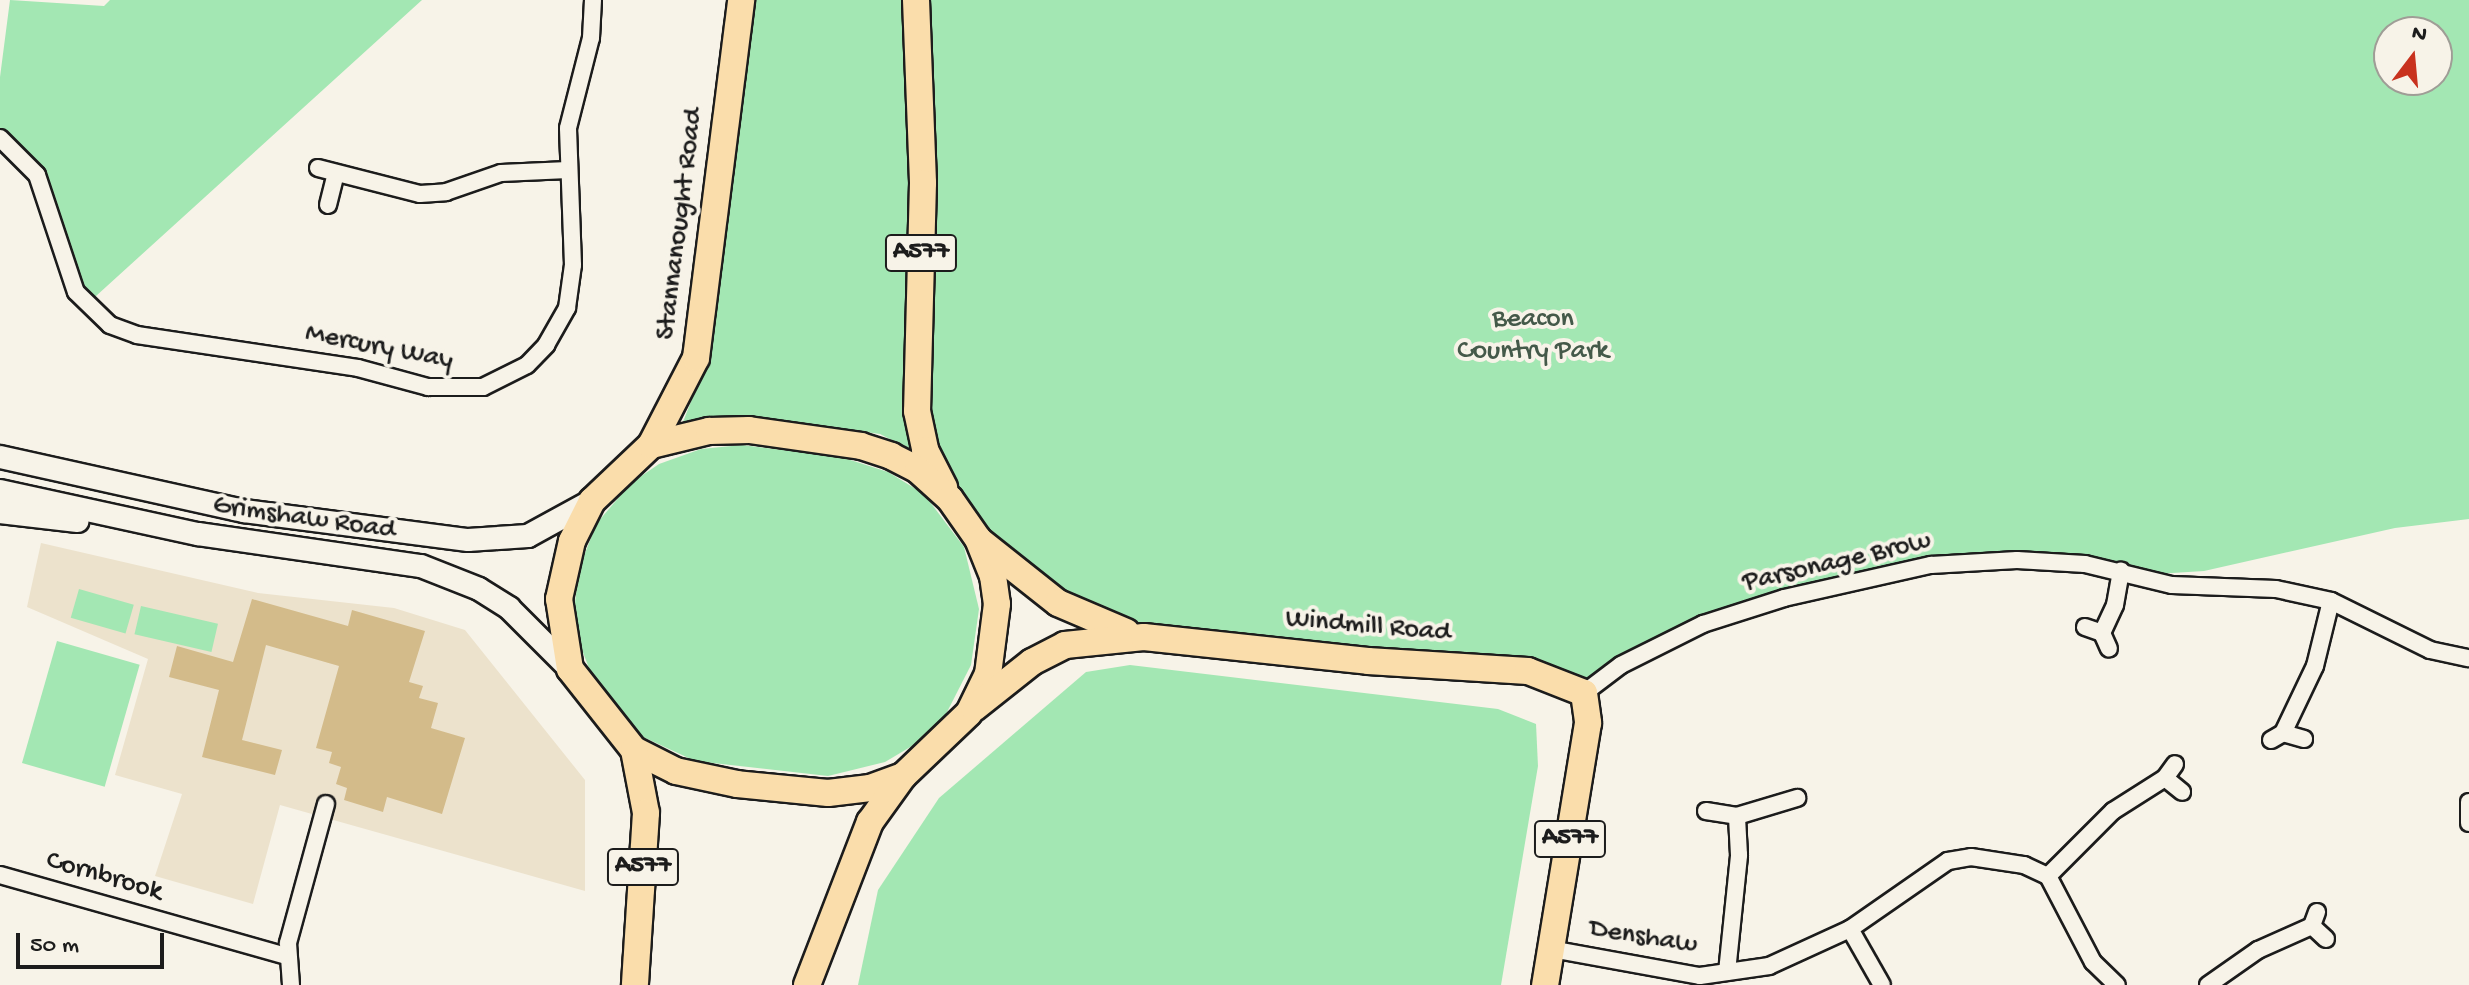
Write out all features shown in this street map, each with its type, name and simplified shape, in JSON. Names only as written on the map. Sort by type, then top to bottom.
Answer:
[{"type":"main road","name":"Stannanought Road","points":[[651,445],[696,358],[741,0]]},
{"type":"main road","name":"A577","points":[[807,985],[840,889],[870,822],[903,776],[969,713],[988,674],[996,627],[993,576],[978,539],[950,499],[925,450],[917,411],[923,183],[916,0]]},
{"type":"main road","name":"A577","points":[[903,776],[870,788],[828,793],[782,790],[676,771],[634,750],[570,669],[559,599],[572,541],[592,501],[651,445],[709,431],[749,430],[861,446],[918,470],[950,499]]},
{"type":"main road","points":[[0,451],[45,469]]},
{"type":"main road","name":"Grimshaw Road","points":[[0,457],[244,511],[468,540],[528,536],[592,501]]},
{"type":"main road","name":"Grimshaw Road","points":[[0,491],[198,534],[392,560],[445,574],[509,608],[570,669]]},
{"type":"main road","points":[[0,512],[198,534]]},
{"type":"main road","name":"Windmill Road","points":[[978,539],[1078,615],[1144,637]]},
{"type":"main road","name":"Windmill Road","points":[[969,713],[1032,662],[1065,645],[1144,637],[1368,661],[1528,671],[1584,693]]},
{"type":"main road","name":"A577","points":[[1545,985],[1588,723],[1584,693]]},
{"type":"main road","name":"A577","points":[[634,750],[646,813],[635,985]]},
{"type":"street","name":"Mercury Way","points":[[0,138],[37,175],[76,292],[110,325],[137,335],[308,360],[455,390],[483,387],[512,375],[537,355],[562,321],[573,265],[568,128],[591,38],[593,0]]},
{"type":"street","points":[[318,168],[433,194],[501,173],[568,170]]},
{"type":"street","points":[[328,205],[336,174]]},
{"type":"street","name":"Parsonage Brow","points":[[1584,693],[1621,665],[1703,624],[1864,578],[1931,565],[2017,560],[2121,571],[2172,585],[2276,589],[2331,601],[2430,650],[2469,658]]},
{"type":"street","points":[[2085,627],[2105,641],[2121,571]]},
{"type":"street","points":[[2304,739],[2277,736],[2315,666],[2331,601]]},
{"type":"street","points":[[2117,985],[2093,962],[2048,876],[2113,811],[2170,771],[2182,792]]},
{"type":"street","points":[[1706,811],[1737,816],[1797,798]]},
{"type":"street","points":[[2469,802],[2469,823]]},
{"type":"street","points":[[291,985],[287,956],[326,804]]},
{"type":"street","name":"Denshaw","points":[[1727,972],[1739,855],[1737,816]]},
{"type":"street","name":"Denshaw","points":[[1551,949],[1700,976],[1769,966],[1850,929],[1948,861],[1999,859],[2048,876]]},
{"type":"street","name":"Cornbrook","points":[[0,875],[287,956]]},
{"type":"street","points":[[2208,985],[2258,950],[2314,919],[2326,939]]},
{"type":"street","points":[[1850,929],[1882,985]]},
{"type":"shaded area","points":[[41,543],[258,593],[394,608],[465,630],[585,780],[585,891],[280,805],[253,904],[155,876],[182,794],[115,775],[148,659],[27,607]]},
{"type":"green space","points":[[10,0],[104,6],[110,0],[422,0],[85,306],[46,195],[0,138],[0,77]]},
{"type":"green space","points":[[754,0],[907,0],[913,153],[905,419],[911,450],[880,434],[759,417],[683,422],[711,350]]},
{"type":"green space","name":"Beacon Country Park","points":[[916,0],[2469,0],[2469,519],[2395,528],[2204,571],[2140,575],[2085,564],[1931,565],[1703,624],[1584,693],[1554,680],[1100,625],[978,539],[925,450]]},
{"type":"green space","points":[[742,445],[841,457],[888,472],[924,494],[964,547],[979,609],[971,665],[945,716],[917,743],[885,762],[828,776],[695,761],[641,736],[592,676],[579,642],[575,603],[579,568],[597,523],[631,483],[659,464],[701,449]]},
{"type":"green space","points":[[79,589],[134,605],[126,634],[71,618]]},
{"type":"green space","points":[[141,606],[218,624],[211,652],[134,634]]},
{"type":"green space","points":[[57,641],[140,665],[105,787],[22,763]]},
{"type":"green space","points":[[1130,665],[1498,709],[1536,724],[1538,766],[1501,985],[858,985],[878,890],[939,798],[1086,672]]},
{"type":"building","points":[[252,599],[348,626],[352,610],[425,631],[409,682],[423,686],[419,698],[438,703],[431,728],[465,738],[442,814],[387,797],[383,812],[344,800],[347,788],[336,784],[341,767],[329,763],[332,752],[316,748],[339,666],[266,645],[242,740],[282,750],[275,775],[202,757],[219,690],[169,677],[177,646],[233,662]]}]
